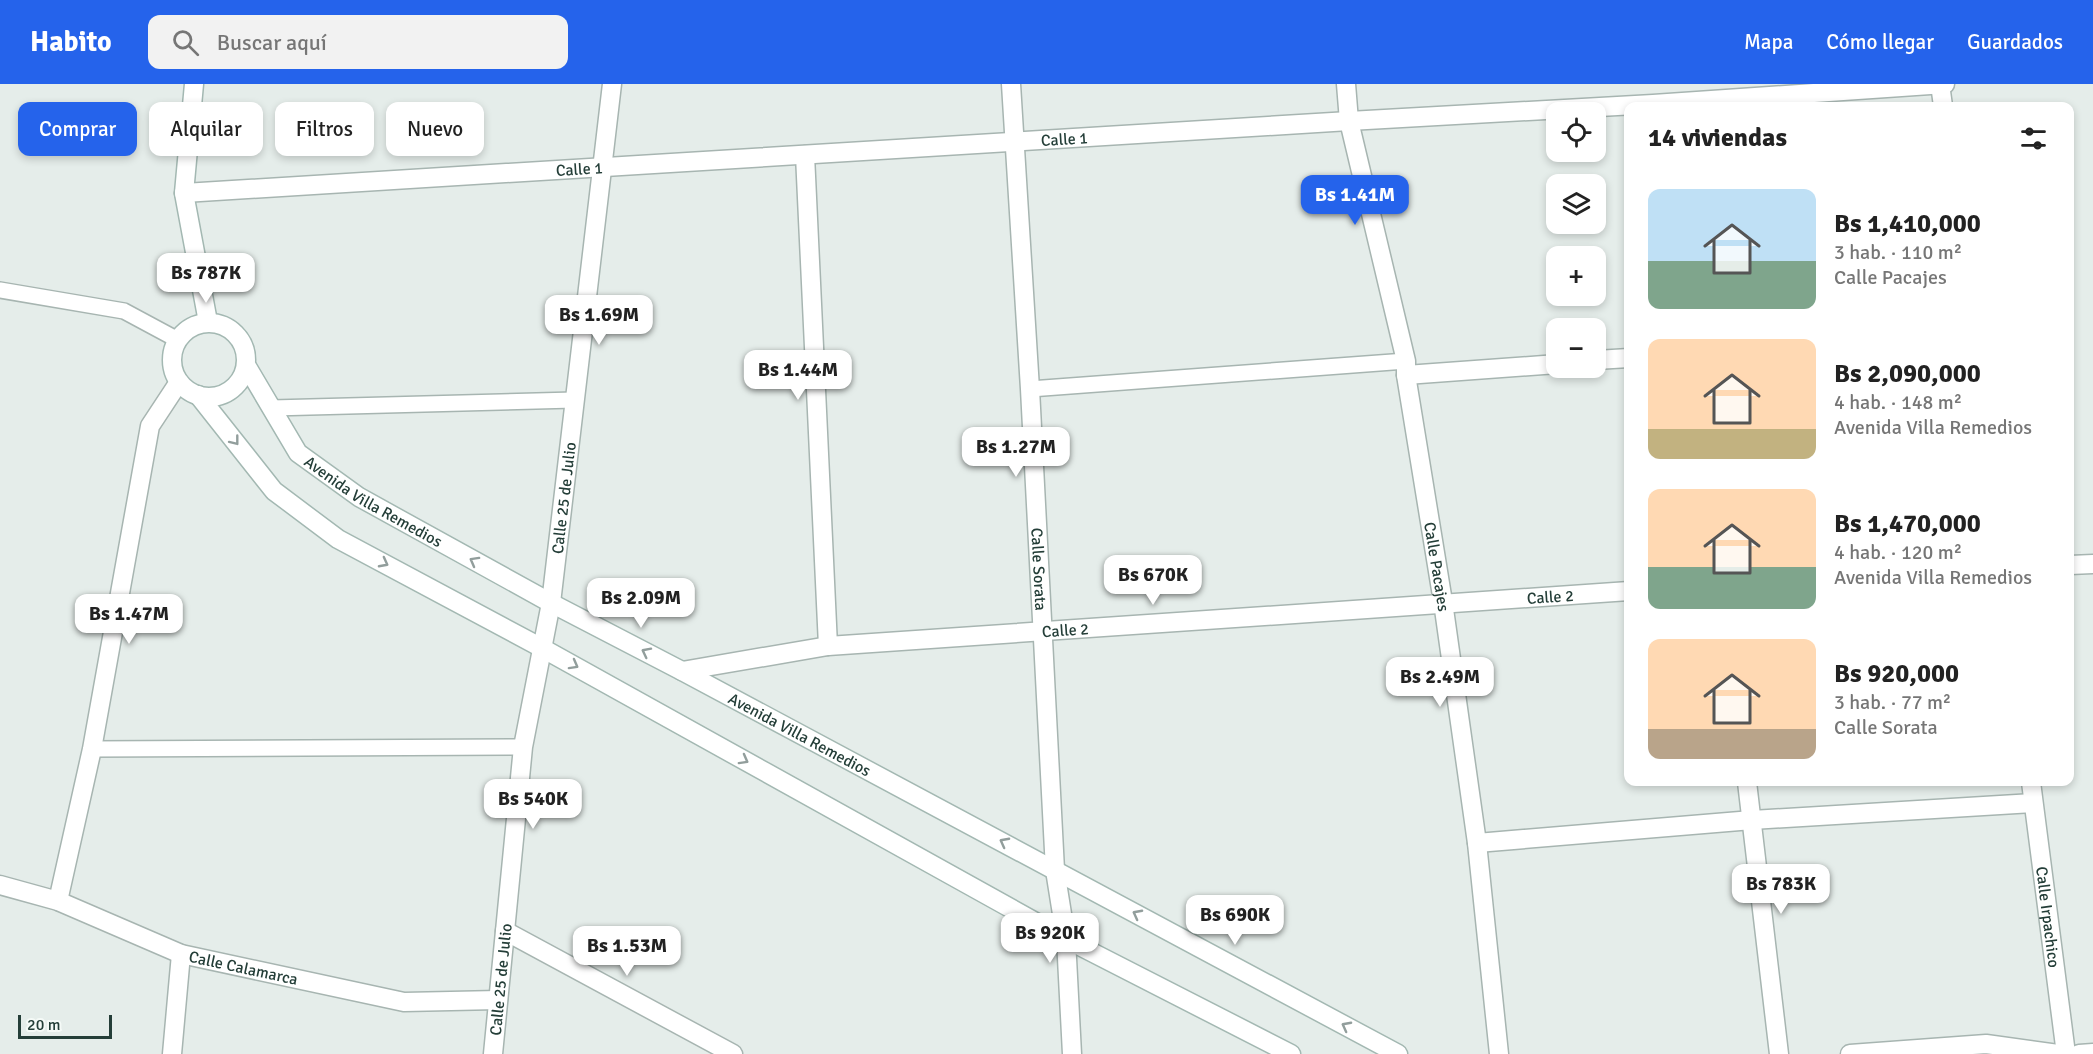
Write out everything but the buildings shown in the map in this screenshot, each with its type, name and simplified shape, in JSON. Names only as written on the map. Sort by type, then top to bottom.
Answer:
[{"type":"street","points":[[194,84],[184,193],[208,322],[195,325],[178,339],[173,350],[174,372],[179,382],[187,390],[211,397],[224,394],[234,387],[242,377],[246,365]]},
{"type":"street","name":"Calle 25 de Julio","points":[[493,1054],[523,747],[551,603],[612,84]]},
{"type":"street","name":"Calle Sorata","points":[[1011,84],[1030,389],[1055,870],[1066,939],[1072,1054]]},
{"type":"street","name":"Calle Pacajes","points":[[1346,84],[1349,121],[1406,368],[1443,602],[1478,843],[1499,1054]]},
{"type":"street","points":[[1942,84],[1943,102]]},
{"type":"street","name":"Calle 1","points":[[1694,102],[1942,84]]},
{"type":"street","name":"Calle 1","points":[[184,193],[1349,121],[1624,107]]},
{"type":"street","points":[[805,155],[828,646]]},
{"type":"street","name":"Avenida Villa Remedios","points":[[208,322],[220,324],[232,330],[241,340],[246,351],[246,365],[298,453],[359,497],[551,603],[1398,1054]]},
{"type":"street","points":[[1606,359],[1624,358]]},
{"type":"street","points":[[1406,368],[1546,364]]},
{"type":"street","points":[[58,902],[92,748],[150,426],[179,382]]},
{"type":"street","points":[[198,395],[274,491],[329,532],[1066,939],[1291,1054]]},
{"type":"street","points":[[2074,565],[2093,564]]},
{"type":"street","name":"Calle 2","points":[[682,671],[828,646],[1624,591]]},
{"type":"street","points":[[1748,786],[1779,1054]]},
{"type":"street","name":"Calle Irpachico","points":[[2031,786],[2066,1054]]},
{"type":"street","points":[[1478,843],[1752,820],[2033,802]]},
{"type":"street","name":"Calle Calamarca","points":[[0,885],[58,902],[181,954],[404,1002],[498,1000]]},
{"type":"street","points":[[505,931],[732,1054]]},
{"type":"street","points":[[172,1054],[181,954]]},
{"type":"street","points":[[1850,1054],[1986,1044],[2058,1054]]},
{"type":"street","points":[[2079,1054],[2093,1053]]},
{"type":"lane","points":[[0,290],[124,311],[178,339]]},
{"type":"lane","points":[[1030,389],[1406,368]]},
{"type":"lane","points":[[272,408],[574,400]]},
{"type":"lane","points":[[92,748],[523,747]]}]
